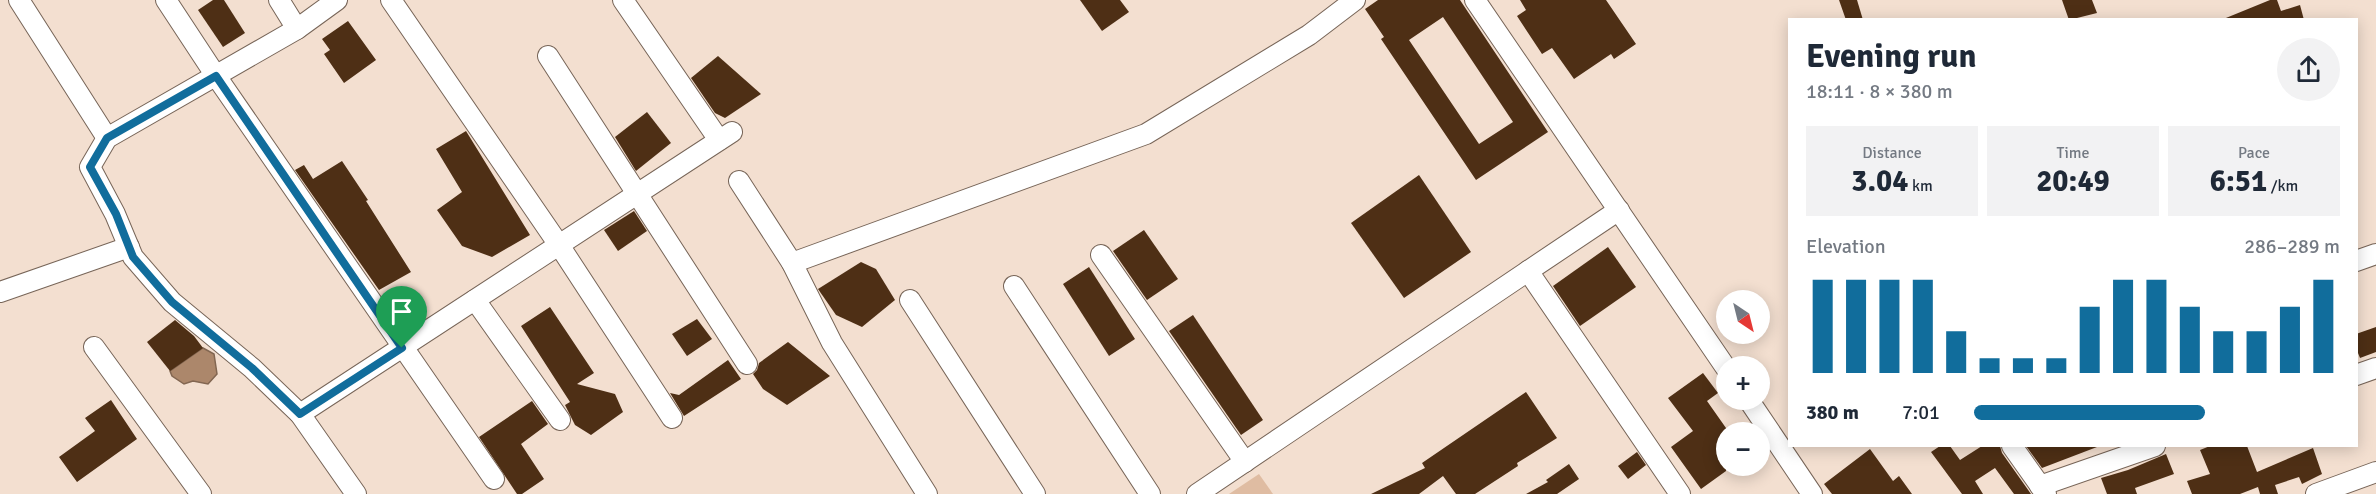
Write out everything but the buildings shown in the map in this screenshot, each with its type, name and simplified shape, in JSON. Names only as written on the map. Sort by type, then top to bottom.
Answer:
[{"type":"street","points":[[19,0],[107,138]]},
{"type":"street","points":[[166,0],[402,348],[494,479]]},
{"type":"street","points":[[279,0],[297,29]]},
{"type":"street","points":[[337,0],[297,29],[107,138],[90,167],[116,214],[133,257],[172,302],[252,368],[300,414],[356,494]]},
{"type":"street","points":[[391,0],[559,245],[672,418]]},
{"type":"street","points":[[300,414],[725,136],[623,0]]},
{"type":"street","points":[[792,263],[1146,134],[1309,35],[1355,0]]},
{"type":"street","points":[[1475,0],[1718,356]]},
{"type":"street","points":[[548,56],[747,364]]},
{"type":"street","points":[[739,181],[792,263],[832,343],[927,494]]},
{"type":"street","points":[[1197,494],[1619,210]]},
{"type":"street","points":[[0,292],[129,247]]},
{"type":"street","points":[[2358,260],[2376,254]]},
{"type":"street","points":[[1101,255],[1245,462]]},
{"type":"street","points":[[1528,271],[1680,494]]},
{"type":"street","points":[[1014,286],[1150,494]]},
{"type":"street","points":[[475,300],[560,420]]},
{"type":"street","points":[[910,300],[1035,494]]},
{"type":"street","points":[[94,346],[201,494]]},
{"type":"street","points":[[2358,374],[2376,368]]},
{"type":"street","points":[[1755,410],[1812,494]]},
{"type":"street","points":[[2013,447],[2043,490],[2152,447]]},
{"type":"street","points":[[2316,494],[2376,472]]},
{"type":"shaded area","points":[[203,348],[214,354],[217,374],[208,384],[193,381],[184,384],[172,376],[170,371]]},
{"type":"shaded area","points":[[1259,474],[1273,494],[1229,494]]},
{"type":"route","points":[[216,76],[402,348],[300,414],[252,368],[172,302],[133,257],[116,214],[90,167],[107,138],[216,76]]}]
